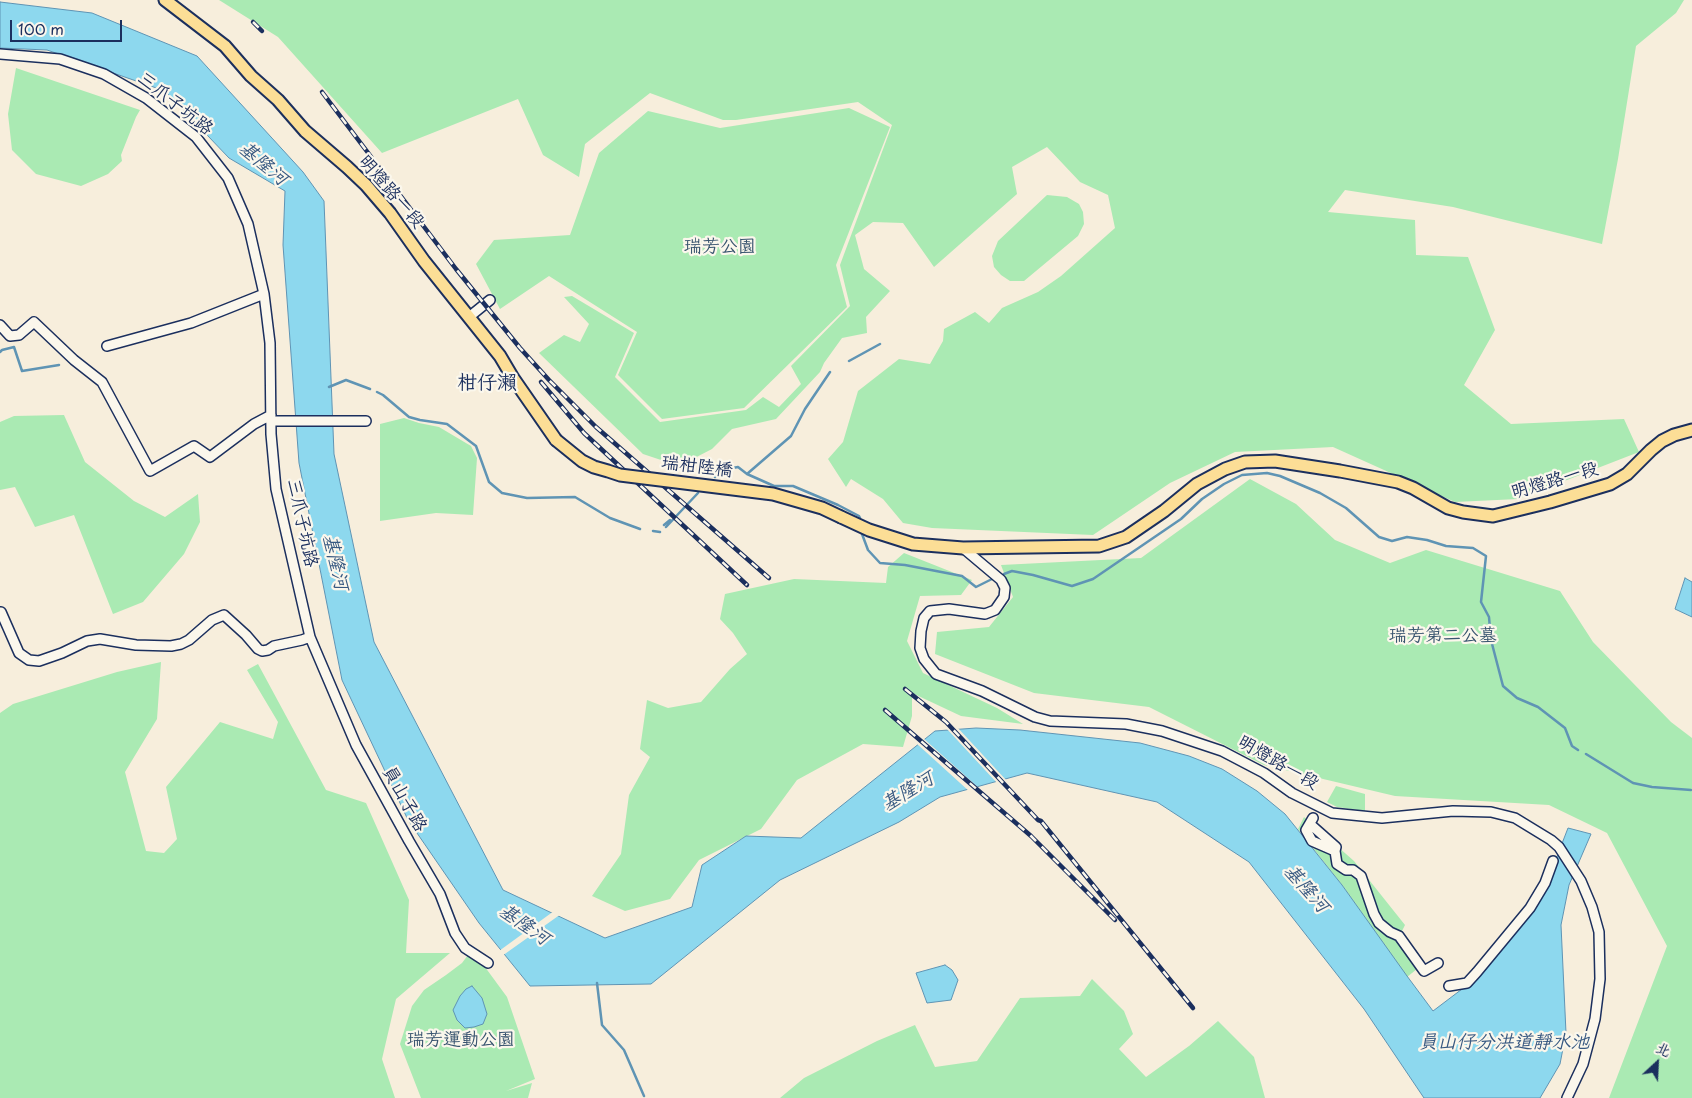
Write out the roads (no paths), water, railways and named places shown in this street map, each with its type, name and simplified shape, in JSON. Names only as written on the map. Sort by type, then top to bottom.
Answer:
[{"type":"main road","name":"明燈路一段","points":[[165,0],[225,46],[250,76],[278,100],[305,132],[366,185],[390,213],[424,261],[500,356],[512,378],[556,440]]},
{"type":"main road","name":"明燈路一段","points":[[841,517],[869,530],[913,544],[963,548],[1099,546],[1126,536],[1197,484],[1225,468],[1245,462],[1275,461],[1385,479],[1413,488],[1448,508],[1493,516],[1550,502],[1610,484],[1627,474],[1662,441],[1674,435],[1692,430]]},
{"type":"main road","name":"瑞柑陸橋","points":[[556,440],[594,467],[620,475],[773,494],[822,508],[841,517]]},
{"type":"street","name":"三爪子坑路","points":[[0,54],[60,59],[104,74],[146,98],[202,142],[228,178],[248,224],[264,294],[270,344],[273,418],[271,434],[276,489],[310,637]]},
{"type":"street","points":[[107,346],[191,323],[264,294]]},
{"type":"street","points":[[469,317],[490,300]]},
{"type":"street","points":[[0,325],[10,336],[19,335],[34,322],[74,360],[102,382],[150,471],[194,446],[210,456],[254,424],[273,418],[366,422]]},
{"type":"street","points":[[500,356],[521,380],[561,437],[583,455],[598,463],[610,478],[579,465],[548,438],[519,396],[500,356]]},
{"type":"street","points":[[688,479],[688,489]]},
{"type":"street","name":"明燈路一段","points":[[963,548],[1001,580],[1005,588],[1004,597],[1001,604],[995,610],[985,614],[949,608],[930,611],[924,618],[920,648],[924,659],[936,674],[982,690],[1035,717],[1050,721],[1126,724],[1162,731],[1222,751],[1264,773],[1292,793],[1332,813],[1382,818],[1453,811],[1491,812],[1515,818],[1559,847],[1581,880],[1592,907],[1599,932],[1600,979],[1595,1019],[1583,1064],[1567,1098]]},
{"type":"street","points":[[1,612],[20,653],[29,660],[39,661],[87,641],[100,639],[136,645],[171,646],[181,644],[189,640],[212,620],[224,615],[262,651],[310,637]]},
{"type":"street","name":"員山子路","points":[[310,637],[356,745],[440,894],[455,934],[465,948],[488,964]]},
{"type":"street","points":[[1312,821],[1306,830],[1312,841],[1335,851],[1337,864],[1361,876],[1379,923],[1390,932],[1399,936],[1424,971],[1438,963]]},
{"type":"street","points":[[1449,986],[1467,983],[1478,972],[1530,908],[1545,883],[1553,861]]},
{"type":"water","points":[[0,2],[92,13],[197,56],[303,172],[324,201],[334,454],[374,642],[503,890],[605,938],[692,907],[702,865],[746,836],[801,838],[935,731],[976,728],[1020,730],[1140,743],[1189,756],[1222,769],[1257,791],[1285,814],[1342,885],[1433,1011],[1470,983],[1536,904],[1568,828],[1591,834],[1569,885],[1561,925],[1566,1033],[1560,1064],[1540,1098],[1424,1098],[1364,1009],[1249,862],[1157,802],[1027,773],[940,797],[899,822],[780,880],[651,984],[530,986],[479,923],[408,820],[342,680],[299,463],[283,245],[285,191],[229,158],[165,91],[47,50],[0,48]]},
{"type":"water","points":[[1685,578],[1692,582],[1692,617],[1675,609]]},
{"type":"water","points":[[945,965],[952,970],[958,980],[951,1000],[927,1003],[916,973]]},
{"type":"water","points":[[472,986],[482,998],[487,1014],[483,1024],[465,1028],[457,1020],[453,1010],[460,996],[466,989]]},
{"type":"waterway","points":[[849,361],[880,344]]},
{"type":"waterway","points":[[0,352],[14,347],[22,371],[59,365]]},
{"type":"waterway","points":[[747,474],[791,436],[805,409],[830,372]]},
{"type":"waterway","points":[[329,387],[346,380],[370,389]]},
{"type":"waterway","points":[[377,392],[409,417],[447,424],[476,446],[489,482],[502,493],[527,498],[575,497],[610,518],[640,529]]},
{"type":"waterway","points":[[715,477],[722,470],[738,467],[747,474],[774,486],[793,486],[838,505],[860,518]]},
{"type":"waterway","points":[[1004,574],[1012,571],[1072,586],[1093,579],[1181,519],[1202,499],[1224,484],[1242,475],[1267,473],[1280,476],[1320,493],[1346,508],[1379,537],[1392,541],[1407,537],[1427,540],[1446,546],[1473,548],[1486,556],[1481,602],[1489,617],[1491,640],[1503,686],[1517,698],[1538,707],[1565,728],[1572,746],[1578,750]]},
{"type":"waterway","points":[[666,527],[698,493]]},
{"type":"waterway","points":[[664,525],[670,520]]},
{"type":"waterway","points":[[653,531],[660,532]]},
{"type":"waterway","points":[[862,534],[868,550],[880,563],[905,565],[962,576],[976,587],[992,579]]},
{"type":"waterway","points":[[1586,754],[1633,783],[1652,787],[1691,790]]},
{"type":"waterway","points":[[597,983],[602,1025],[624,1050],[644,1096]]},
{"type":"railway","points":[[253,22],[262,31]]},
{"type":"railway","points":[[322,92],[456,269],[520,348],[549,380],[596,427],[769,578]]},
{"type":"railway","points":[[541,382],[584,433],[747,585]]},
{"type":"railway","points":[[905,689],[946,722],[1041,821],[1193,1008]]},
{"type":"railway","points":[[885,710],[1031,836],[1115,920]]},
{"type":"district","name":"柑仔瀨","points":[[487,383]]},
{"type":"water label","name":"基隆河","points":[[263,164]]},
{"type":"water label","name":"基隆河","points":[[335,562]]},
{"type":"water label","name":"基隆河","points":[[908,792]]},
{"type":"water label","name":"基隆河","points":[[1306,889]]},
{"type":"water label","name":"基隆河","points":[[524,925]]},
{"type":"water label","name":"員山仔分洪道靜水池","points":[[1504,1043]]},
{"type":"park label","name":"瑞芳公園","points":[[720,247]]},
{"type":"park label","name":"瑞芳第二公墓","points":[[1443,636]]},
{"type":"park label","name":"瑞芳運動公園","points":[[461,1040]]}]
